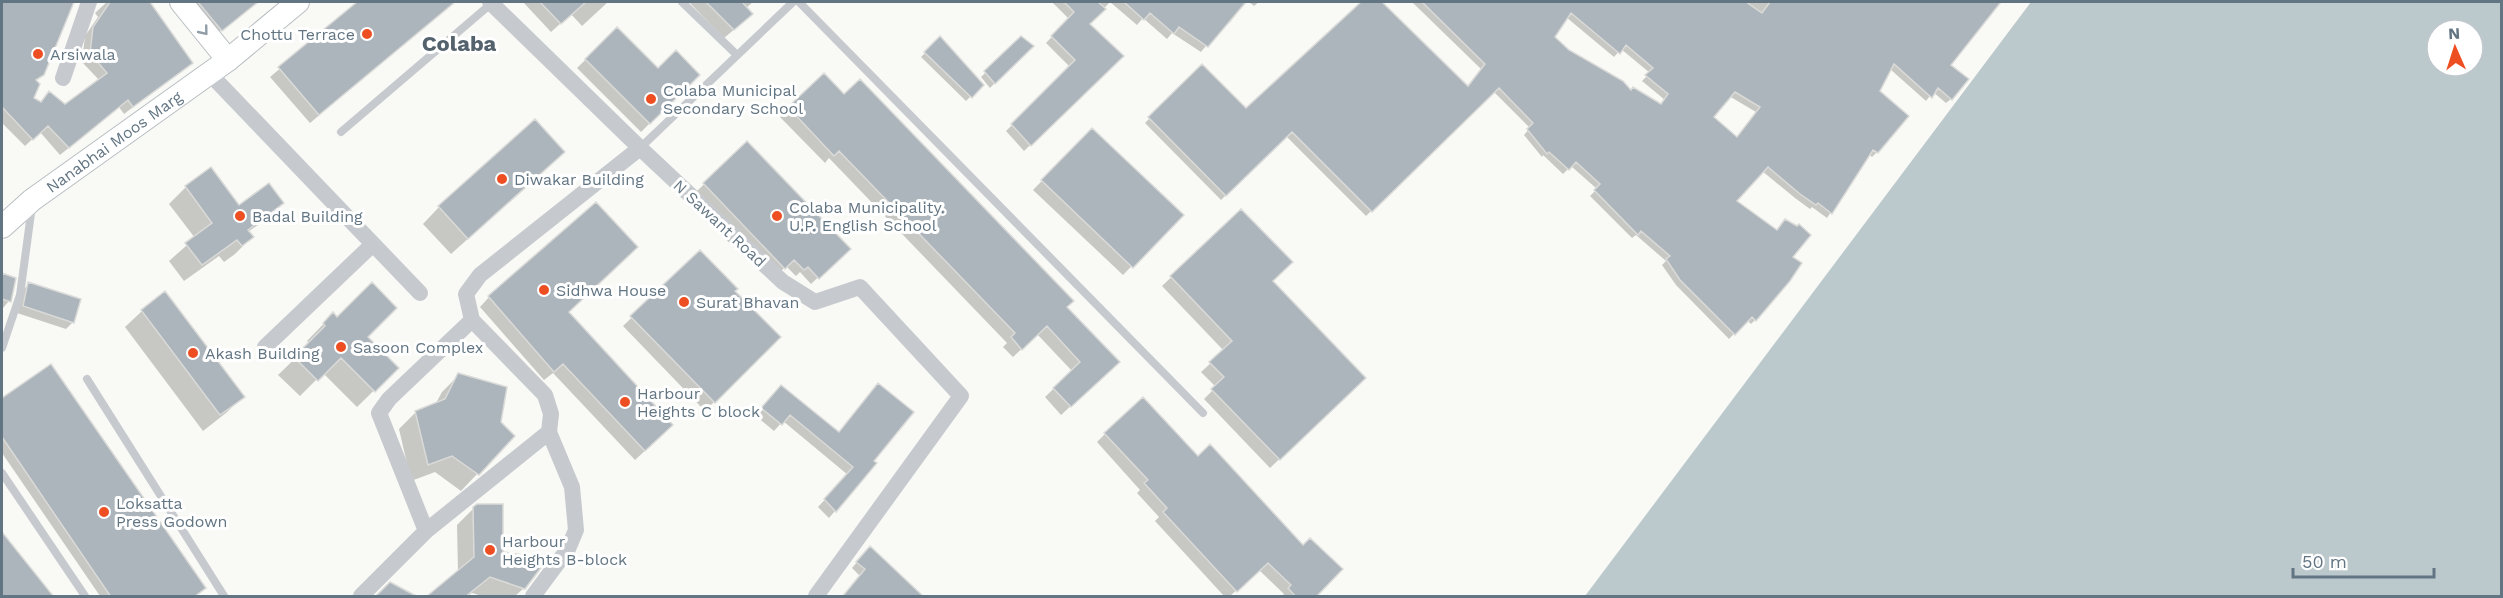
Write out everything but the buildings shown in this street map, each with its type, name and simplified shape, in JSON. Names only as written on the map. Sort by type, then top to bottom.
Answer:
[{"type":"main road","points":[[181,2],[219,67]]},
{"type":"main road","name":"Nanabhai Moos Marg","points":[[2,227],[32,200],[219,67],[298,2]]},
{"type":"street","points":[[63,78],[89,2]]},
{"type":"street","name":"N Sawant Road","points":[[491,2],[640,148],[783,282],[815,302],[860,287],[961,396],[816,597]]},
{"type":"street","points":[[219,67],[373,244],[420,293]]},
{"type":"street","points":[[533,597],[568,549],[576,530],[572,487],[549,432],[551,414],[545,395],[472,320],[466,294],[480,274],[640,148]]},
{"type":"street","points":[[265,347],[373,244]]},
{"type":"street","points":[[426,531],[379,413],[389,399],[472,320]]},
{"type":"street","points":[[361,597],[426,531],[549,432]]},
{"type":"lane","points":[[341,132],[491,2]]},
{"type":"lane","points":[[682,2],[737,55]]},
{"type":"lane","points":[[640,148],[793,2]]},
{"type":"lane","points":[[800,2],[1203,413]]},
{"type":"lane","points":[[2,348],[20,295],[32,200]]},
{"type":"lane","points":[[87,379],[223,596]]},
{"type":"lane","points":[[2,473],[85,597]]},
{"type":"shaded area","points":[[2031,2],[2501,2],[2501,596],[1585,596]]},
{"type":"place","name":"Chottu Terrace","points":[[367,34]]},
{"type":"place","name":"Arsiwala","points":[[38,54]]},
{"type":"place","name":"Colaba Municipal Secondary School","points":[[651,99]]},
{"type":"place","name":"Diwakar Building","points":[[502,179]]},
{"type":"place","name":"Badal Building","points":[[240,216]]},
{"type":"place","name":"Colaba Municipality. U.P. English School","points":[[777,216]]},
{"type":"place","name":"Sidhwa House","points":[[544,290]]},
{"type":"place","name":"Surat Bhavan","points":[[684,302]]},
{"type":"place","name":"Sasoon Complex","points":[[341,347]]},
{"type":"place","name":"Akash Building","points":[[193,353]]},
{"type":"place","name":"Harbour Heights C block","points":[[625,402]]},
{"type":"place","name":"Loksatta Press Godown","points":[[104,512]]},
{"type":"place","name":"Harbour Heights B-block","points":[[490,550]]},
{"type":"district","name":"Colaba","points":[[459,43]]}]
